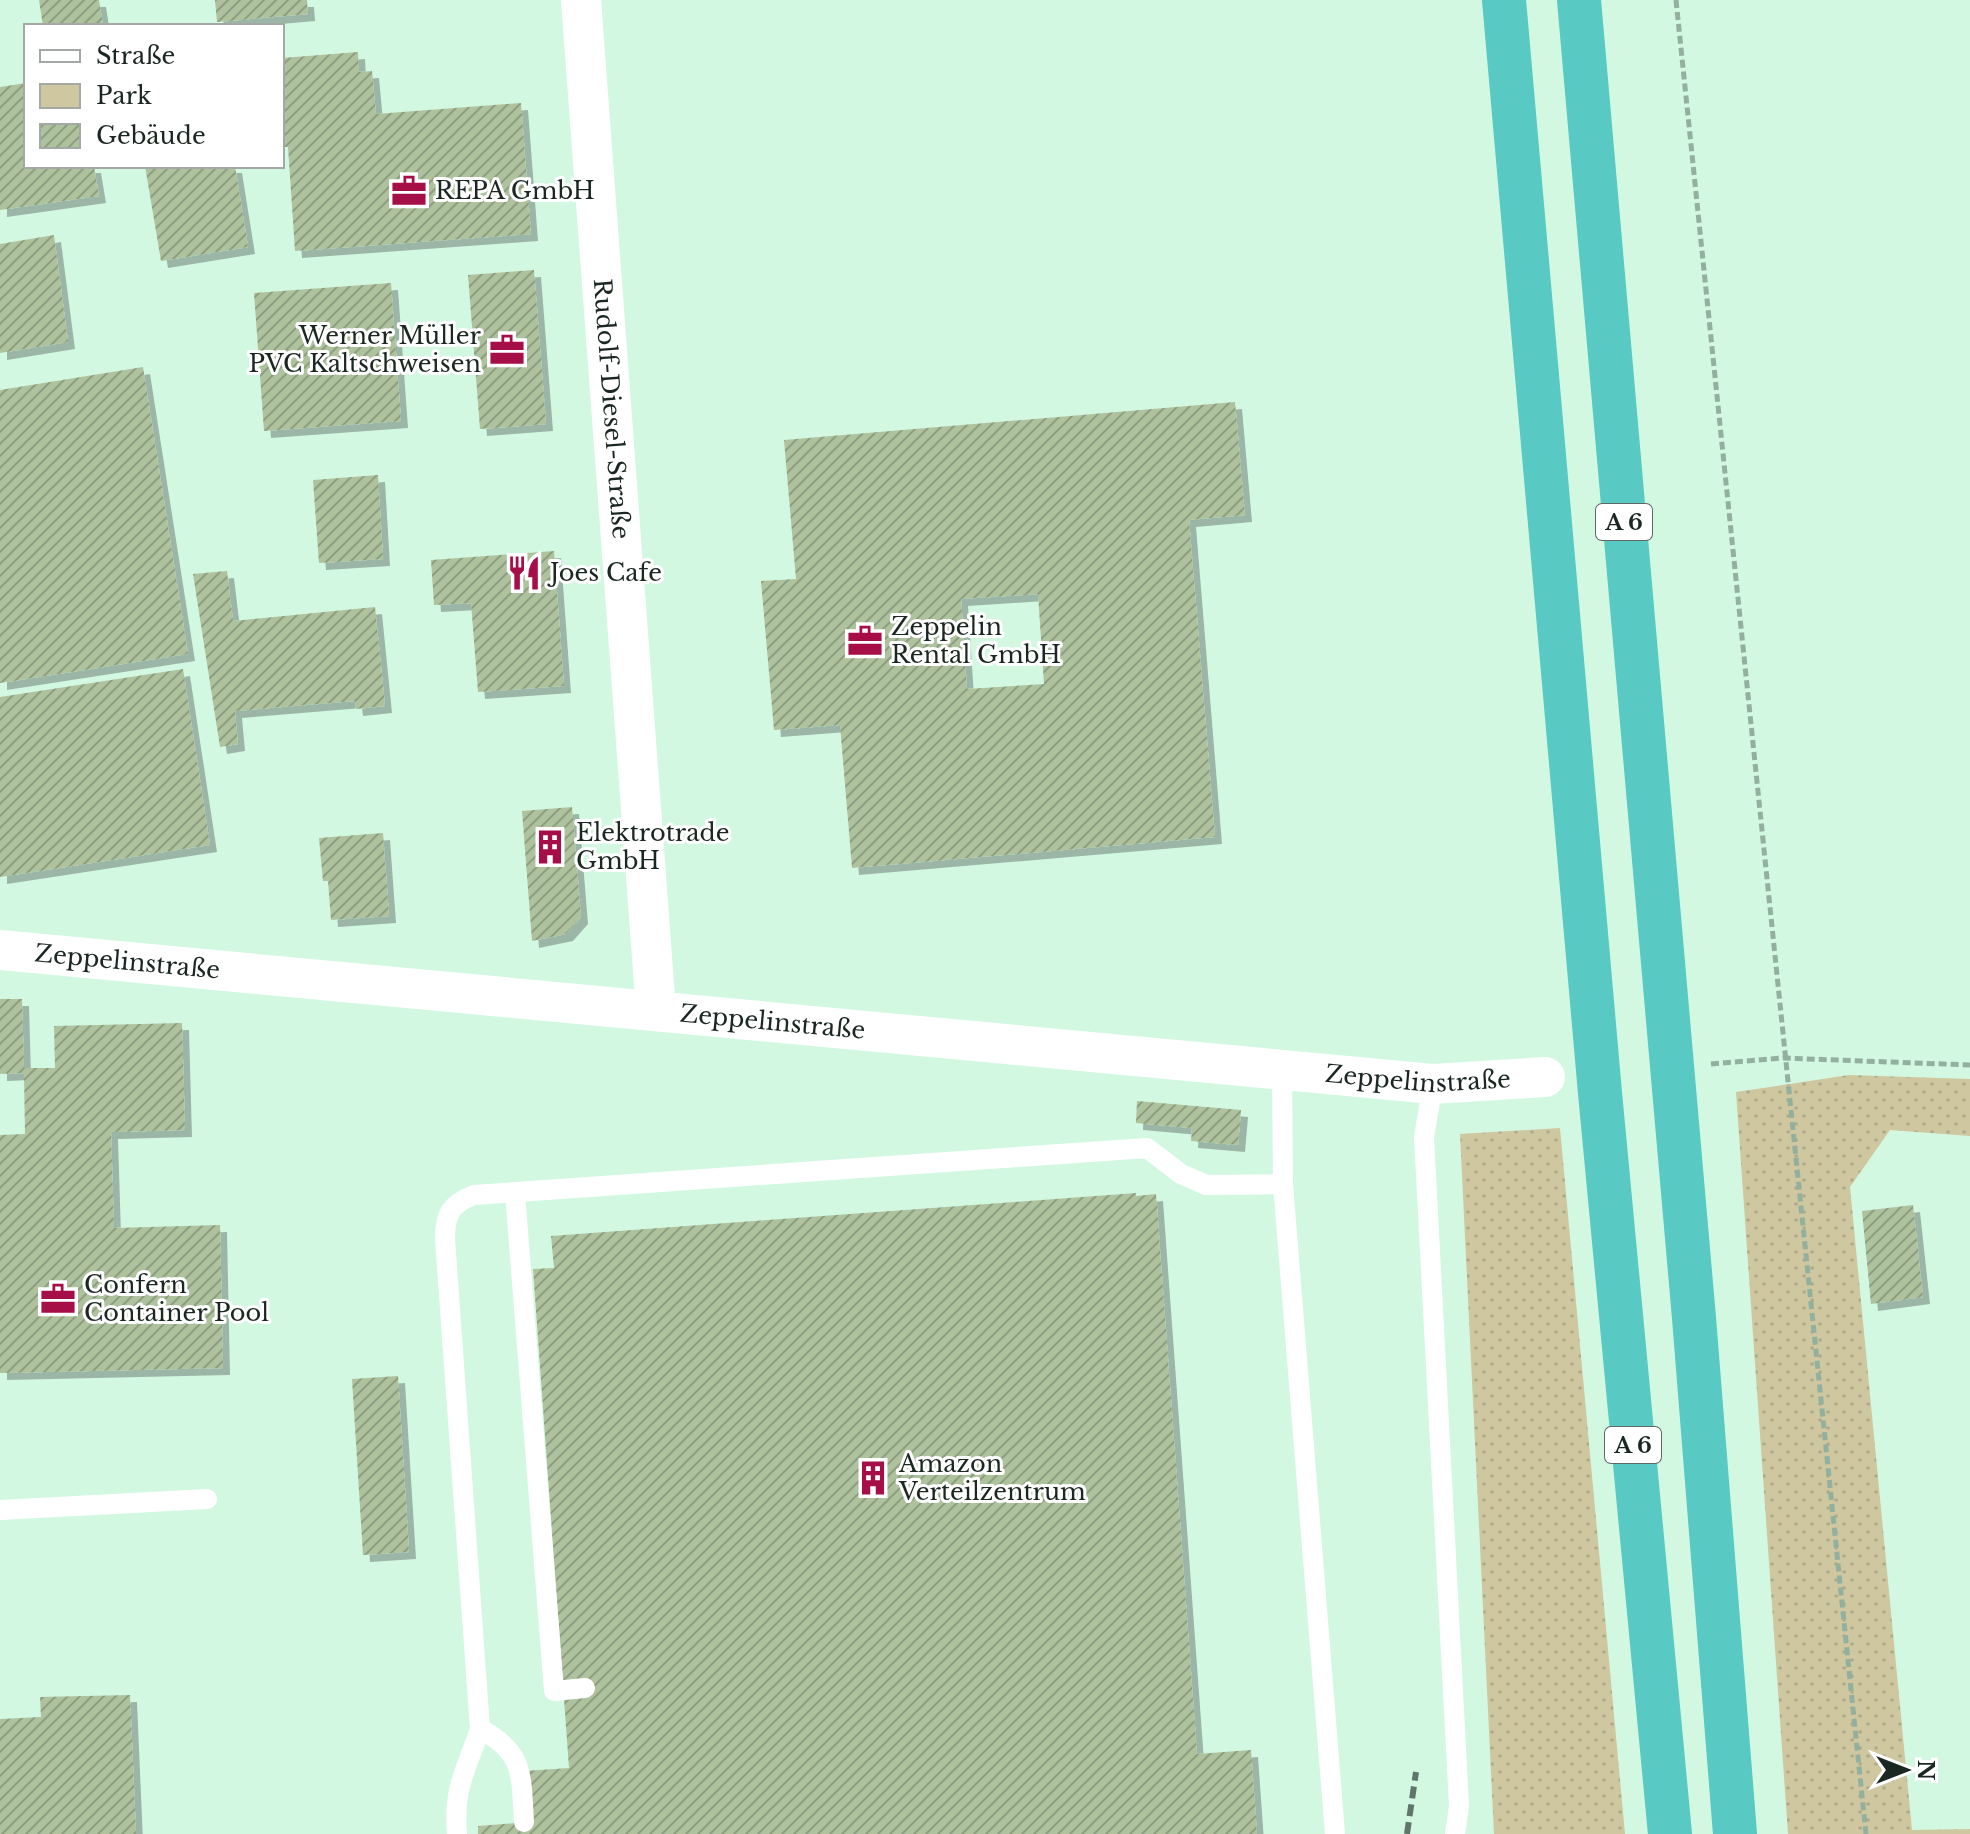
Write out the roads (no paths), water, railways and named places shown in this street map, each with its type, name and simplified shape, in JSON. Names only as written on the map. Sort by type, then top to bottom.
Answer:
[{"type":"highway","name":"A 6","points":[[1504,0],[1598,1072],[1670,1834]]},
{"type":"highway","name":"A 6","points":[[1579,0],[1735,1834]]},
{"type":"street","name":"Rudolf-Diesel-Straße","points":[[581,0],[656,1011]]},
{"type":"street","name":"Zeppelinstraße","points":[[0,950],[1433,1084],[1545,1077]]},
{"type":"lane","points":[[1282,1070],[1283,1184],[1335,1834]]},
{"type":"lane","points":[[1433,1084],[1424,1137],[1459,1806],[1455,1834]]},
{"type":"lane","points":[[457,1834],[456,1795],[461,1773],[480,1729],[445,1220],[460,1200],[474,1195],[1147,1148],[1181,1174],[1206,1185],[1283,1184]]},
{"type":"lane","points":[[515,1193],[554,1691],[585,1688]]},
{"type":"lane","points":[[0,1510],[207,1499]]},
{"type":"lane","points":[[480,1729],[500,1739],[516,1757],[524,1822]]},
{"type":"railway","points":[[1407,1834],[1416,1772]]},
{"type":"place","name":"REPA GmbH","points":[[409,191]]},
{"type":"place","name":"Werner Müller PVC Kaltschweisen","points":[[507,350]]},
{"type":"place","name":"Joes Cafe","points":[[524,573]]},
{"type":"place","name":"Zeppelin Rental GmbH","points":[[865,641]]},
{"type":"place","name":"Elektrotrade GmbH","points":[[550,847]]},
{"type":"place","name":"Confern Container Pool","points":[[58,1299]]},
{"type":"place","name":"Amazon Verteilzentrum","points":[[873,1478]]}]
